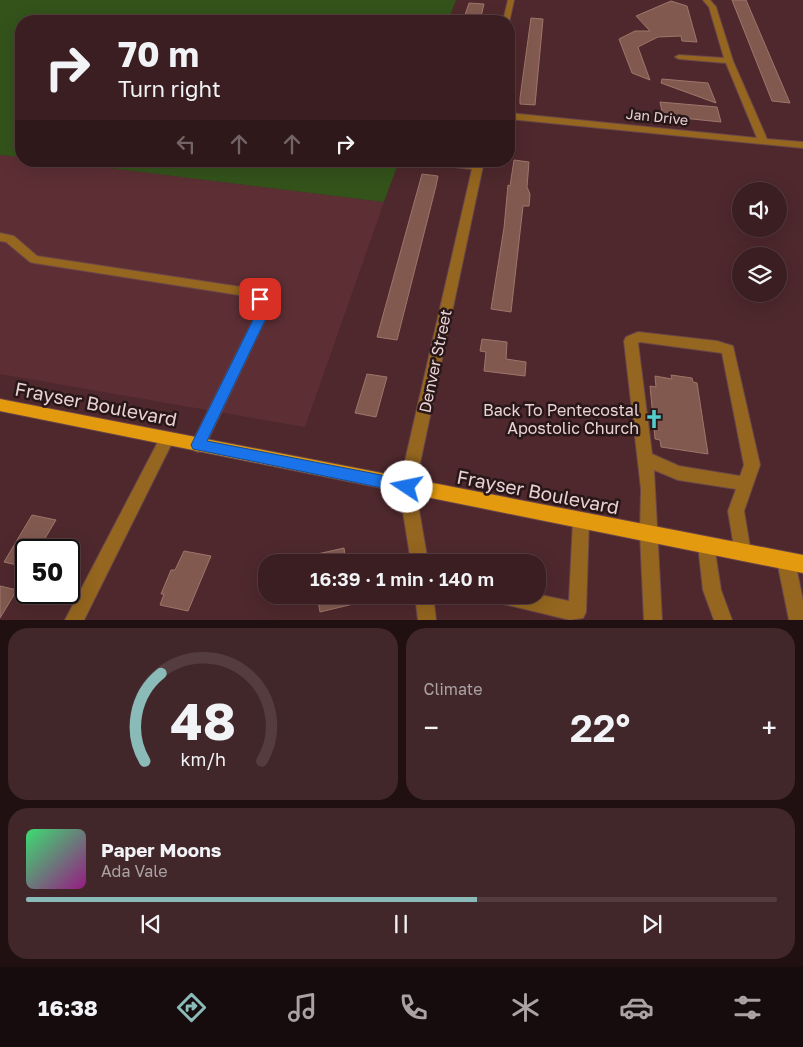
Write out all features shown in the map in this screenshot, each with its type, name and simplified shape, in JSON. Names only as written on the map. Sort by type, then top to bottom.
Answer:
[{"type":"main road","name":"Frayser Boulevard","points":[[0,405],[803,564]]},
{"type":"street","points":[[508,15],[511,0]]},
{"type":"street","points":[[706,0],[712,7],[729,61],[763,141]]},
{"type":"street","points":[[679,56],[729,61]]},
{"type":"street","name":"Jan Drive","points":[[515,117],[803,146]]},
{"type":"street","name":"Denver Street","points":[[418,554],[407,487],[477,167]]},
{"type":"street","points":[[0,238],[10,239],[34,259],[248,292],[260,299],[262,314],[198,445]]},
{"type":"street","points":[[653,620],[648,534],[649,489],[631,341],[638,337],[717,346],[728,350],[752,465],[736,511],[743,552]]},
{"type":"street","points":[[74,620],[167,439]]},
{"type":"street","points":[[645,458],[678,472],[746,484]]},
{"type":"street","points":[[539,604],[577,612],[581,521]]},
{"type":"street","points":[[706,545],[712,590],[717,608],[723,620]]},
{"type":"street","points":[[786,561],[798,620]]},
{"type":"street","points":[[425,604],[428,620]]},
{"type":"shaded area","points":[[0,155],[15,156],[15,167],[101,167],[384,202],[305,427],[0,374]]},
{"type":"green space","points":[[0,0],[456,0],[450,15],[15,15],[15,156],[0,155]]},
{"type":"green space","points":[[101,167],[397,167],[384,202]]},
{"type":"building","points":[[732,0],[746,0],[790,103],[772,101]]},
{"type":"building","points":[[671,1],[687,6],[697,42],[682,41],[681,36],[658,37],[638,47],[650,80],[632,73],[619,39],[635,31],[650,31],[636,16]]},
{"type":"building","points":[[469,3],[484,4],[481,15],[465,15]]},
{"type":"building","points":[[531,18],[543,19],[535,105],[520,104]]},
{"type":"building","points":[[662,79],[708,83],[716,103],[661,83]]},
{"type":"building","points":[[660,102],[717,107],[721,122],[663,116]]},
{"type":"building","points":[[515,160],[529,162],[527,187],[530,194],[529,206],[523,206],[511,312],[491,309],[504,228],[508,185],[510,186]]},
{"type":"building","points":[[422,174],[438,176],[397,340],[377,337]]},
{"type":"building","points":[[482,339],[507,342],[506,359],[526,362],[525,376],[484,371],[486,352],[480,351]]},
{"type":"building","points":[[367,374],[387,377],[376,417],[355,413]]},
{"type":"building","points":[[671,375],[692,378],[693,382],[697,383],[708,454],[661,447],[660,440],[655,439],[650,386],[656,387],[655,376],[672,379]]},
{"type":"building","points":[[32,515],[56,520],[45,539],[18,539]]},
{"type":"building","points":[[15,544],[15,564],[4,562]]},
{"type":"building","points":[[344,548],[345,554],[317,554]]},
{"type":"building","points":[[184,551],[211,556],[188,611],[160,605],[164,594],[161,594],[171,570],[175,570]]},
{"type":"building","points":[[0,586],[15,590],[15,593],[0,618]]},
{"type":"building","points":[[319,604],[353,604],[320,612]]},
{"type":"place","name":"Back To Pentecostal Apostolic Church","points":[[654,419]]},
{"type":"route","points":[[260,299],[262,314],[198,445],[407,487]]}]
